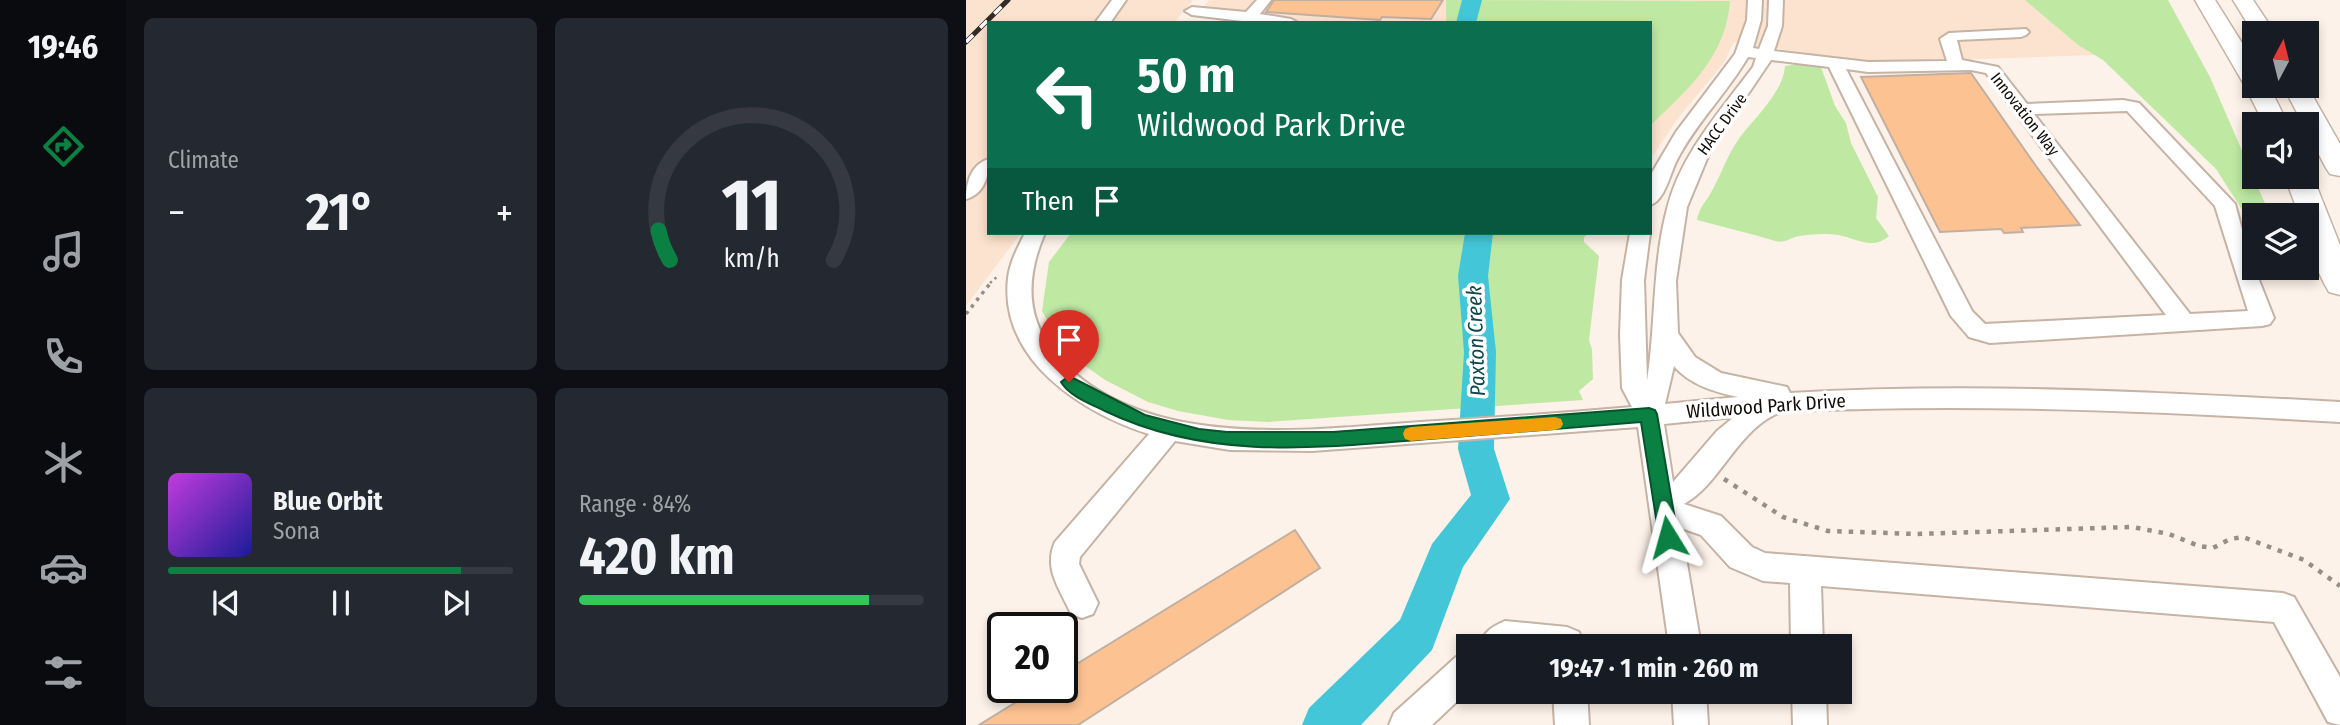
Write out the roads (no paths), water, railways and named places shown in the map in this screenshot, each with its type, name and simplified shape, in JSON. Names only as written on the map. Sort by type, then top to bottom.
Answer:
[{"type":"highway","points":[[2206,0],[2242,61]]},
{"type":"highway","points":[[2243,0],[2256,21]]},
{"type":"highway","points":[[2302,98],[2340,168]]},
{"type":"highway","points":[[2304,189],[2340,284]]},
{"type":"street","points":[[1103,21],[1119,0]]},
{"type":"street","points":[[1250,17],[1264,0]]},
{"type":"street","name":"HACC Drive","points":[[1652,195],[1676,144],[1726,81],[1744,52],[1754,24],[1755,0]]},
{"type":"street","name":"HACC Drive","points":[[1649,414],[1659,385],[1666,333],[1667,256],[1684,187],[1707,141],[1753,80],[1767,55],[1775,26],[1776,0]]},
{"type":"street","points":[[1192,11],[1277,21]]},
{"type":"street","points":[[1956,65],[1948,39],[1954,36],[2021,32]]},
{"type":"street","name":"Innovation Way","points":[[1744,52],[1836,65],[1898,68],[1976,65],[1992,70],[2184,323]]},
{"type":"street","points":[[1836,65],[1970,326],[1977,331],[1990,334],[2262,317],[2225,204],[2133,107],[2127,105],[2023,109]]},
{"type":"street","points":[[966,194],[987,168]]},
{"type":"street","points":[[1640,235],[1633,281],[1635,388],[1649,414],[1683,634]]},
{"type":"street","name":"Wildwood Park Drive","points":[[1030,243],[1019,282],[1020,302],[1034,344],[1049,364],[1092,397],[1141,421],[1208,437],[1261,441],[1333,439],[1820,401],[1956,398],[2086,400],[2340,412]]},
{"type":"street","points":[[1666,333],[1679,358],[1710,380],[1820,401]]},
{"type":"street","points":[[1664,506],[1686,489],[1726,439],[1768,405]]},
{"type":"street","points":[[1082,603],[1064,564],[1066,552],[1168,429]]},
{"type":"street","points":[[1664,506],[1711,525],[1741,557],[1763,567],[2283,608],[2340,710]]},
{"type":"street","points":[[1805,571],[1807,634]]},
{"type":"street","points":[[1406,725],[1456,680]]},
{"type":"street","points":[[1571,704],[1572,725]]},
{"type":"street","points":[[1690,704],[1691,725]]},
{"type":"street","points":[[1809,704],[1810,725]]},
{"type":"waterway","name":"Paxton Creek","points":[[1467,21],[1472,0]]},
{"type":"waterway","name":"Paxton Creek","points":[[1326,725],[1358,696],[1416,635],[1446,557],[1491,499],[1476,449],[1480,352],[1473,276],[1479,235]]},
{"type":"railway","points":[[966,42],[1008,0]]}]
